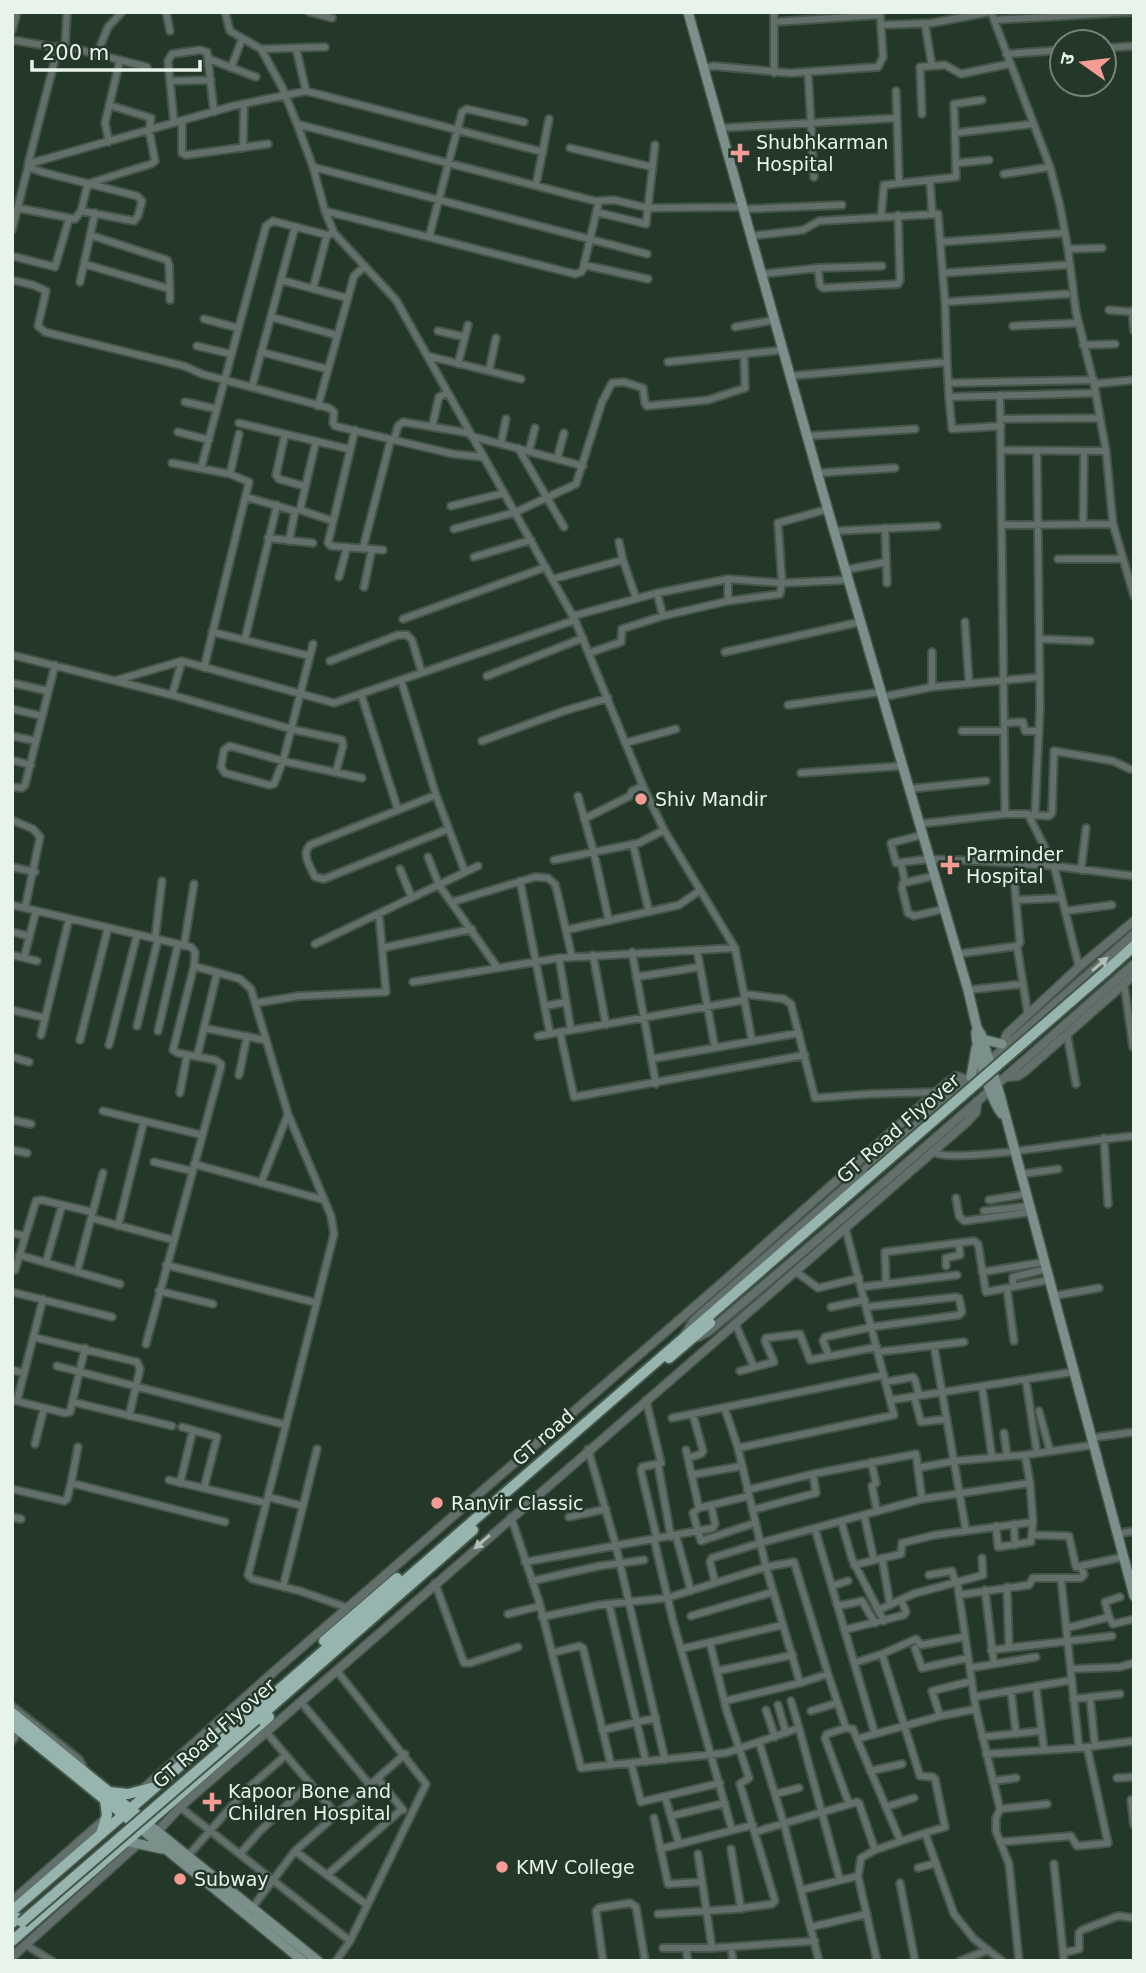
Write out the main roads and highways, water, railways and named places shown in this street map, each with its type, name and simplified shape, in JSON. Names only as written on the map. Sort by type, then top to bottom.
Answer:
[{"type":"highway","name":"GT Road Flyover","points":[[687,1338],[1107,974],[1134,946]]},
{"type":"highway","name":"GT Road Flyover","points":[[1107,974],[1134,955]]},
{"type":"highway","name":"GT road","points":[[438,1562],[687,1338]]},
{"type":"highway","name":"GT road","points":[[424,1564],[687,1338]]},
{"type":"highway","name":"GT Road Flyover","points":[[12,1931],[16,1918],[438,1562]]},
{"type":"highway","points":[[12,1941],[424,1583],[432,1575],[438,1562]]},
{"type":"highway","points":[[16,1918],[99,1836],[385,1587],[414,1564],[424,1564]]},
{"type":"highway","name":"GT Road Flyover","points":[[254,1717],[424,1564]]},
{"type":"highway","points":[[12,1713],[86,1773],[107,1796],[106,1818],[99,1836]]},
{"type":"highway","points":[[14,1730],[107,1796],[144,1826]]},
{"type":"highway","points":[[107,1796],[139,1793],[160,1784]]},
{"type":"main road","points":[[688,12],[817,473],[968,990],[997,1109],[1003,1115],[1022,1174],[1134,1596]]},
{"type":"main road","points":[[980,1042],[1001,1048]]},
{"type":"main road","points":[[970,1078],[980,1042]]},
{"type":"main road","points":[[144,1826],[157,1832],[185,1859],[281,1937],[318,1961]]},
{"type":"main road","points":[[144,1826],[167,1851]]},
{"type":"main road","points":[[126,1841],[167,1851],[185,1859]]},
{"type":"main road","points":[[238,1903],[251,1908],[303,1961]]},
{"type":"place","name":"Shubhkarman Hospital","points":[[740,153]]},
{"type":"place","name":"Shiv Mandir","points":[[641,799]]},
{"type":"place","name":"Parminder Hospital","points":[[950,865]]},
{"type":"place","name":"Ranvir Classic","points":[[437,1503]]},
{"type":"place","name":"Kapoor Bone and Children Hospital","points":[[212,1802]]},
{"type":"place","name":"KMV College","points":[[502,1867]]},
{"type":"place","name":"Subway","points":[[180,1879]]}]
